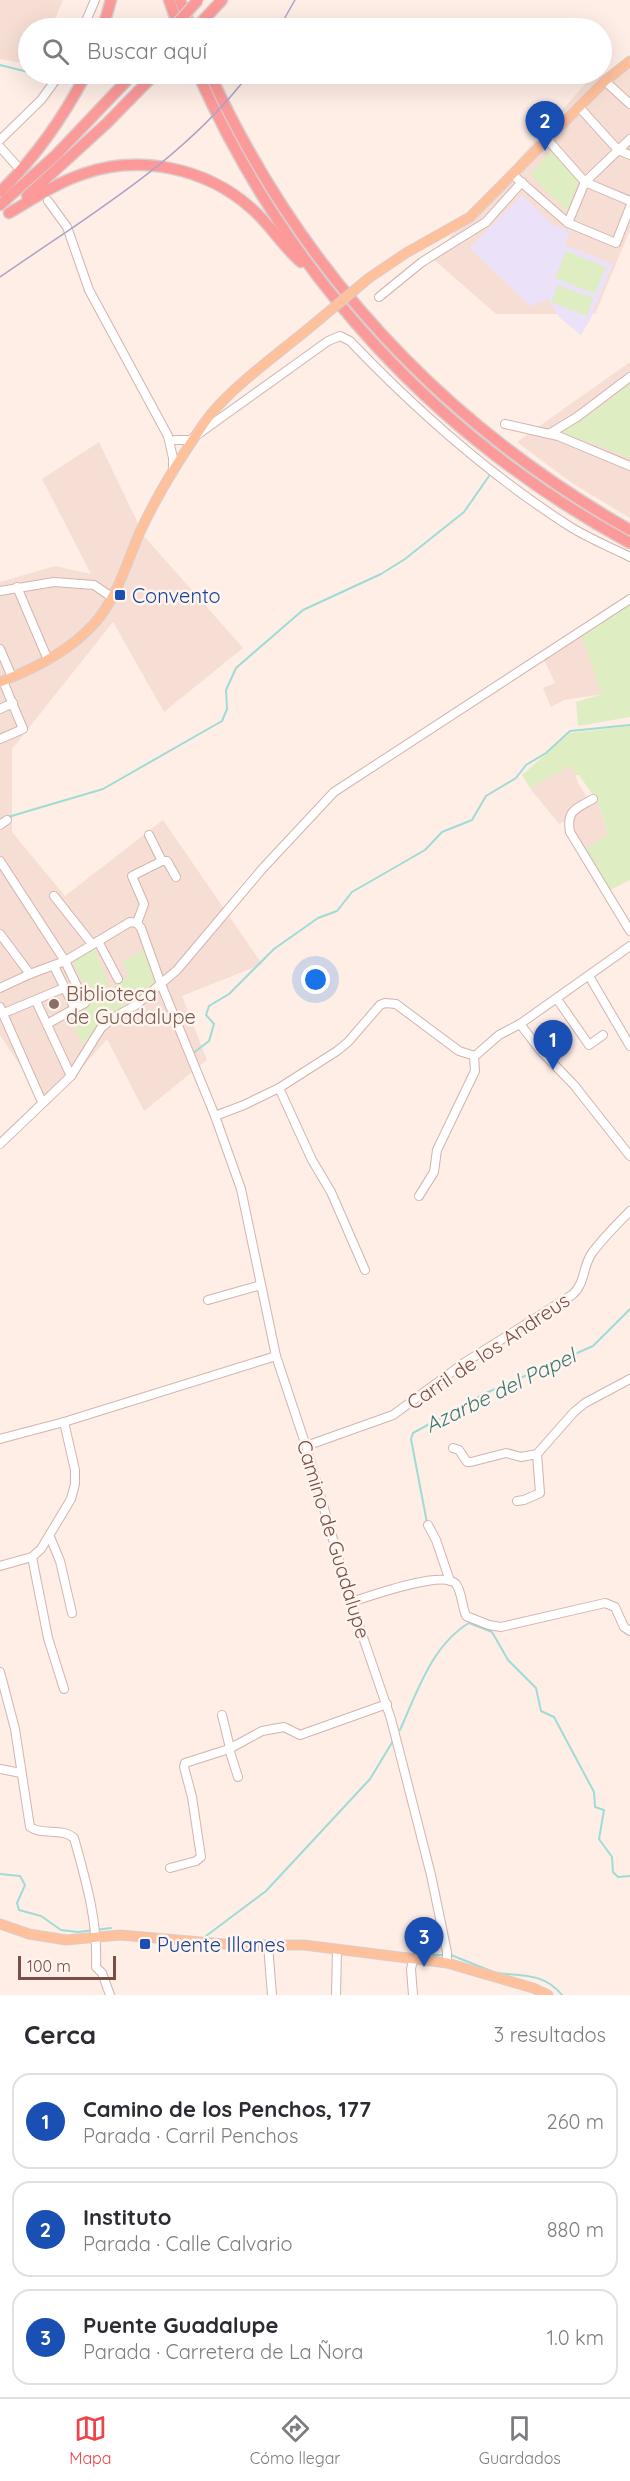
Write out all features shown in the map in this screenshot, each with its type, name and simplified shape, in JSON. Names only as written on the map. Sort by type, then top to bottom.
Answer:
[{"type":"highway","points":[[106,18],[111,0]]},
{"type":"highway","points":[[169,0],[175,18]]},
{"type":"highway","points":[[180,0],[189,18]]},
{"type":"highway","points":[[186,0],[191,18]]},
{"type":"highway","points":[[182,18],[198,0]]},
{"type":"highway","points":[[205,18],[222,0]]},
{"type":"highway","points":[[0,192],[49,136],[80,84]]},
{"type":"highway","points":[[0,205],[56,154],[123,84]]},
{"type":"highway","points":[[0,221],[107,123],[145,84]]},
{"type":"highway","points":[[203,84],[240,160],[312,272],[377,347],[450,419],[549,495],[630,543]]},
{"type":"highway","points":[[215,84],[230,118],[288,216],[339,285],[387,340],[426,381],[483,431],[558,486],[630,530]]},
{"type":"highway","points":[[9,213],[61,183],[97,170],[133,165],[173,169],[211,182],[238,197],[252,208],[291,254],[312,272]]},
{"type":"main road","points":[[612,75],[630,61]]},
{"type":"main road","points":[[5,680],[64,650],[93,625],[113,598],[141,530],[183,455],[207,419],[227,399],[369,278],[406,253],[470,218],[602,84]]},
{"type":"main road","points":[[0,1924],[29,1934],[66,1940],[96,1932],[236,1945],[304,1945],[413,1960],[447,1957],[548,1995]]},
{"type":"street","points":[[87,18],[95,0]]},
{"type":"street","points":[[0,140],[41,100],[53,84]]},
{"type":"street","points":[[608,84],[630,104]]},
{"type":"street","points":[[579,107],[618,150],[630,156]]},
{"type":"street","points":[[547,139],[585,182],[630,201]]},
{"type":"street","points":[[568,223],[585,182],[630,139]]},
{"type":"street","points":[[0,147],[16,165]]},
{"type":"street","points":[[513,175],[568,223],[616,243],[630,207]]},
{"type":"street","points":[[379,297],[422,262],[486,222],[522,182]]},
{"type":"street","points":[[48,201],[67,227],[89,290],[171,438],[183,455],[176,456],[172,452]]},
{"type":"street","points":[[171,438],[187,441],[332,338],[345,338],[401,394],[489,468],[570,527],[630,557]]},
{"type":"street","points":[[549,434],[577,417],[630,377]]},
{"type":"street","points":[[505,424],[549,434],[630,466]]},
{"type":"street","points":[[171,438],[172,475]]},
{"type":"street","points":[[0,591],[54,582],[94,585],[113,598]]},
{"type":"street","points":[[17,587],[48,660]]},
{"type":"street","points":[[0,1144],[71,1076],[101,1028],[136,1005],[177,970],[263,868],[334,792],[630,599]]},
{"type":"street","points":[[0,648],[5,680],[23,729],[0,739]]},
{"type":"street","points":[[0,709],[13,704]]},
{"type":"street","points":[[593,799],[571,813],[570,832],[630,931]]},
{"type":"street","points":[[0,825],[7,820]]},
{"type":"street","points":[[149,835],[162,861]]},
{"type":"street","points":[[0,988],[64,961],[130,922],[137,923],[144,904],[132,876],[162,861],[167,861],[176,877]]},
{"type":"street","points":[[1,864],[64,961],[86,1003],[47,1024]]},
{"type":"street","points":[[54,896],[95,943],[118,979]]},
{"type":"street","name":"Camino de Guadalupe","points":[[137,923],[141,928],[242,1189],[276,1356],[306,1446],[351,1602],[387,1704],[406,1775],[447,1957]]},
{"type":"street","points":[[0,934],[30,974]]},
{"type":"street","points":[[474,1056],[499,1035],[557,999],[630,946]]},
{"type":"street","points":[[54,966],[75,1009]]},
{"type":"street","points":[[589,976],[630,1046]]},
{"type":"street","points":[[42,1102],[2,1010],[36,1001],[64,988]]},
{"type":"street","points":[[557,999],[589,1045],[603,1035]]},
{"type":"street","points":[[36,1001],[71,1076]]},
{"type":"street","points":[[215,1116],[279,1088],[337,1051],[348,1042],[380,1005],[385,1003],[396,1004],[459,1052],[474,1056]]},
{"type":"street","points":[[520,1024],[540,1050],[574,1085],[630,1156]]},
{"type":"street","points":[[419,1196],[434,1172],[435,1157],[440,1141],[475,1071],[474,1056]]},
{"type":"street","points":[[279,1088],[312,1160],[331,1192],[365,1270]]},
{"type":"street","name":"Carril de los Andreus","points":[[306,1446],[393,1415],[441,1379],[572,1295],[583,1282],[585,1267],[592,1252],[630,1210]]},
{"type":"street","points":[[207,1300],[261,1285]]},
{"type":"street","points":[[0,1439],[64,1422],[276,1356]]},
{"type":"street","points":[[453,1448],[459,1450],[467,1462],[506,1453],[521,1458],[537,1454],[585,1402],[630,1379]]},
{"type":"street","points":[[0,1566],[32,1557],[50,1537],[71,1499],[75,1484],[72,1455],[64,1422]]},
{"type":"street","points":[[517,1501],[540,1493],[537,1454]]},
{"type":"street","points":[[428,1525],[436,1540],[450,1581]]},
{"type":"street","points":[[50,1537],[60,1562],[72,1612]]},
{"type":"street","points":[[32,1557],[48,1638],[64,1689]]},
{"type":"street","points":[[351,1602],[425,1580],[450,1581],[457,1585],[466,1616],[494,1627],[605,1604],[615,1607],[624,1627],[630,1631]]},
{"type":"street","points":[[0,1672],[15,1729],[31,1829],[63,1832],[74,1838],[90,1895],[96,1932],[96,1967],[102,1973],[110,1995]]},
{"type":"street","points":[[170,1868],[196,1861],[201,1857],[192,1797],[184,1764],[230,1748],[262,1731],[284,1727],[300,1735],[387,1704]]},
{"type":"street","points":[[222,1715],[238,1777]]},
{"type":"street","points":[[0,1769],[21,1773]]},
{"type":"street","points":[[268,1945],[272,1995]]},
{"type":"street","points":[[336,1995],[337,1949]]},
{"type":"street","points":[[413,1960],[411,1969],[413,1995]]},
{"type":"shaded area","points":[[0,0],[63,0],[55,18],[18,18],[18,62],[0,59]]},
{"type":"shaded area","points":[[630,60],[630,230],[595,314],[496,314],[432,258],[585,84],[612,84],[612,70]]},
{"type":"shaded area","points":[[522,195],[553,225],[570,231],[565,245],[613,264],[590,320],[581,335],[559,317],[548,299],[530,306],[470,248]]},
{"type":"shaded area","points":[[630,362],[630,518],[572,483],[517,442]]},
{"type":"shaded area","points":[[99,442],[144,536],[243,648],[164,712],[113,622],[12,749],[12,832],[65,896],[163,820],[262,964],[182,996],[207,1060],[144,1111],[107,1039],[47,1107],[0,1035],[0,582],[55,566],[91,574],[42,479]]},
{"type":"shaded area","points":[[580,631],[603,694],[564,700],[551,707],[543,688],[555,683],[543,658]]},
{"type":"shaded area","points":[[572,765],[578,783],[590,802],[598,802],[608,835],[584,850],[576,840],[568,820],[559,824],[530,788]]},
{"type":"green space","points":[[551,151],[579,182],[567,211],[530,175]]},
{"type":"green space","points":[[566,251],[606,267],[595,294],[555,278]]},
{"type":"green space","points":[[558,285],[593,298],[587,316],[551,302]]},
{"type":"green space","points":[[630,384],[630,458],[593,443],[559,433],[599,408]]},
{"type":"green space","points":[[630,600],[630,717],[578,726],[576,702],[602,694],[580,631]]},
{"type":"green space","points":[[630,726],[630,880],[608,891],[584,850],[608,834],[598,802],[579,775],[575,775],[572,765],[530,788],[522,775],[570,733]]},
{"type":"green space","points":[[95,949],[109,985],[90,997],[72,961]]},
{"type":"green space","points":[[144,950],[155,982],[99,1025],[82,1045],[70,1015],[129,976],[122,962]]},
{"type":"waterway","points":[[0,65],[18,70]]},
{"type":"waterway","points":[[8,817],[103,789],[222,721],[227,709],[226,690],[236,668],[303,610],[381,574],[405,559],[464,512],[489,476]]},
{"type":"waterway","points":[[192,1054],[209,1041],[214,1024],[206,1015],[209,1006],[229,994],[274,949],[318,918],[337,911],[352,892],[425,850],[442,832],[472,820],[486,796],[516,778],[526,765],[546,753],[570,731],[630,725]]},
{"type":"waterway","name":"Azarbe del Papel","points":[[427,1523],[411,1439],[413,1433],[486,1393],[593,1346],[630,1309]]},
{"type":"waterway","points":[[400,1730],[427,1670],[456,1632],[469,1623],[492,1632],[508,1660],[536,1688],[541,1711],[554,1717],[594,1792],[595,1807],[604,1810],[599,1839],[612,1857],[613,1872],[618,1877],[630,1876]]},
{"type":"waterway","points":[[206,1936],[266,1891],[370,1779],[393,1741]]},
{"type":"waterway","points":[[0,1874],[20,1876],[25,1885],[17,1903],[19,1910],[41,1916],[61,1930],[78,1932],[111,1928]]},
{"type":"waterway","points":[[419,1955],[451,1955],[491,1971]]},
{"type":"waterway","points":[[496,1973],[524,1975],[540,1979],[562,1995]]},
{"type":"tram line","points":[[285,18],[295,0]]},
{"type":"tram line","points":[[0,277],[100,209],[165,160],[223,105],[241,84]]},
{"type":"place","name":"Instituto","points":[[545,151]]},
{"type":"place","name":"Convento","points":[[120,595]]},
{"type":"place","name":"Biblioteca de Guadalupe","points":[[54,1004]]},
{"type":"place","name":"Camino de los Penchos, 177","points":[[553,1070]]},
{"type":"place","name":"Puente Illanes","points":[[145,1944]]},
{"type":"place","name":"Puente Guadalupe","points":[[424,1967]]}]
